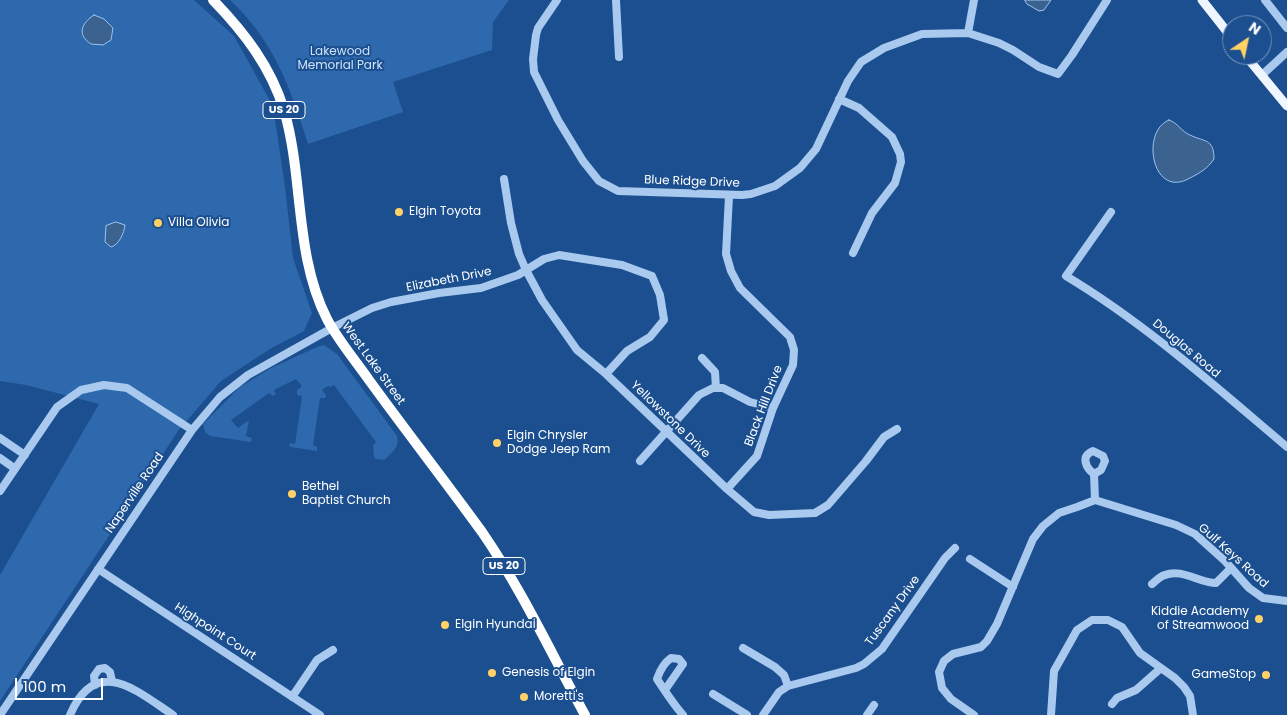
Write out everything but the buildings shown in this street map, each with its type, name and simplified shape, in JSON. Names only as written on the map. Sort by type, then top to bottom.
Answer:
[{"type":"highway","name":"West Lake Street","points":[[213,0],[238,26],[257,52],[266,67],[284,110],[308,264],[314,286],[332,328],[500,558],[529,608],[585,715]]},
{"type":"main road","points":[[1202,0],[1222,25]]},
{"type":"main road","points":[[1254,65],[1287,106]]},
{"type":"street","name":"Blue Ridge Drive","points":[[557,0],[538,28],[532,58],[534,72],[558,120],[583,161],[599,181],[618,191],[729,196],[751,194],[766,189],[788,178],[800,168],[821,140],[839,99],[860,62],[884,48],[922,34],[968,33],[999,43],[1039,67],[1058,74],[1107,0]]},
{"type":"street","points":[[616,0],[619,57]]},
{"type":"street","points":[[968,33],[974,0]]},
{"type":"street","points":[[1265,0],[1287,28]]},
{"type":"street","points":[[1262,75],[1287,52]]},
{"type":"street","points":[[839,99],[859,108],[892,137],[900,154],[901,162],[895,183],[872,213],[853,253]]},
{"type":"street","name":"Yellowstone Drive","points":[[504,178],[511,223],[519,254],[542,300],[577,350],[606,374],[727,489],[754,512],[769,515],[816,513],[828,505],[884,437],[897,429]]},
{"type":"street","name":"Black Hill Drive","points":[[727,489],[757,456],[773,408],[793,365],[794,350],[790,337],[740,288],[731,271],[726,254],[729,196]]},
{"type":"street","name":"Douglas Road","points":[[1111,212],[1066,276],[1094,292],[1137,323],[1287,447]]},
{"type":"street","name":"Elizabeth Drive","points":[[332,328],[372,308],[390,302],[481,288],[518,276],[544,259],[560,255],[622,266],[652,276],[660,295],[664,320],[650,338],[627,351],[606,374]]},
{"type":"street","name":"Naperville Road","points":[[0,715],[192,430],[220,397],[248,375],[332,328]]},
{"type":"street","points":[[702,358],[715,372],[716,388]]},
{"type":"street","points":[[0,490],[57,407],[81,390],[104,385],[127,388],[192,430]]},
{"type":"street","points":[[640,461],[699,395],[713,388],[723,388],[750,402],[773,408]]},
{"type":"street","points":[[0,438],[25,455]]},
{"type":"street","points":[[0,458],[14,468]]},
{"type":"street","points":[[974,715],[950,699],[942,688],[939,672],[944,661],[953,654],[981,647],[987,641],[997,624],[1030,546],[1043,526],[1059,513],[1095,500],[1094,474]]},
{"type":"street","name":"Gulf Keys Road","points":[[1095,500],[1195,534],[1249,588],[1263,598],[1287,601]]},
{"type":"street","name":"Tuscany Drive","points":[[788,686],[856,668],[873,657],[882,649],[945,558],[955,548]]},
{"type":"street","points":[[970,559],[1013,587]]},
{"type":"street","points":[[1152,584],[1165,574],[1174,573],[1207,583],[1216,583],[1231,568]]},
{"type":"street","name":"Highpoint Court","points":[[98,569],[320,715]]},
{"type":"street","points":[[1051,715],[1054,670],[1077,630],[1092,620],[1108,620],[1122,627],[1140,653],[1175,678],[1184,687],[1190,696],[1193,715]]},
{"type":"street","points":[[743,648],[775,667],[784,675],[788,686],[779,692],[762,715]]},
{"type":"street","points":[[292,697],[317,660],[333,650]]},
{"type":"street","points":[[94,685],[94,676],[99,669],[104,668],[110,672],[112,681]]},
{"type":"street","points":[[1112,704],[1118,698],[1136,690],[1161,668]]},
{"type":"street","points":[[70,715],[90,687],[112,681],[128,686],[173,715]]},
{"type":"street","points":[[665,690],[683,715]]},
{"type":"street","points":[[713,694],[747,715]]},
{"type":"street","points":[[868,715],[874,705]]},
{"type":"green space","points":[[0,0],[194,0],[234,36],[273,106],[293,258],[312,313],[304,331],[270,349],[221,381],[178,431],[0,701],[0,575],[99,404],[26,385],[0,381]]},
{"type":"green space","name":"Lakewood Memorial Park","points":[[230,0],[509,0],[493,22],[492,50],[393,82],[403,112],[308,144],[295,104],[270,49],[245,16]]},
{"type":"green space","points":[[324,345],[337,354],[397,436],[396,447],[384,460],[374,457],[373,445],[376,442],[334,385],[322,390],[326,395],[325,398],[320,398],[313,445],[317,447],[317,451],[291,447],[290,443],[295,444],[302,396],[297,395],[297,390],[302,386],[296,379],[274,390],[276,394],[273,396],[269,393],[231,420],[238,428],[249,420],[246,436],[252,438],[251,442],[210,436],[205,432],[203,424],[240,387],[271,368]]},
{"type":"shaded area","points":[[1025,0],[1051,0],[1044,10],[1039,11],[1027,4]]},
{"type":"shaded area","points":[[94,15],[104,19],[113,28],[111,40],[103,45],[91,44],[82,33],[86,22]]},
{"type":"shaded area","points":[[1169,120],[1187,134],[1210,144],[1214,152],[1214,159],[1206,168],[1190,178],[1177,182],[1167,180],[1159,172],[1154,161],[1155,137],[1160,127]]},
{"type":"shaded area","points":[[116,222],[125,225],[119,241],[111,247],[105,242],[106,226]]},
{"type":"place","name":"Elgin Toyota","points":[[399,212]]},
{"type":"place","name":"Villa Olivia","points":[[158,223]]},
{"type":"place","name":"Elgin Chrysler Dodge Jeep Ram","points":[[497,443]]},
{"type":"place","name":"Bethel Baptist Church","points":[[292,494]]},
{"type":"place","name":"Kiddie Academy of Streamwood","points":[[1259,619]]},
{"type":"place","name":"Elgin Hyundai","points":[[445,625]]},
{"type":"place","name":"Genesis of Elgin","points":[[492,673]]},
{"type":"place","name":"GameStop","points":[[1266,675]]},
{"type":"place","name":"Moretti's","points":[[524,697]]}]
